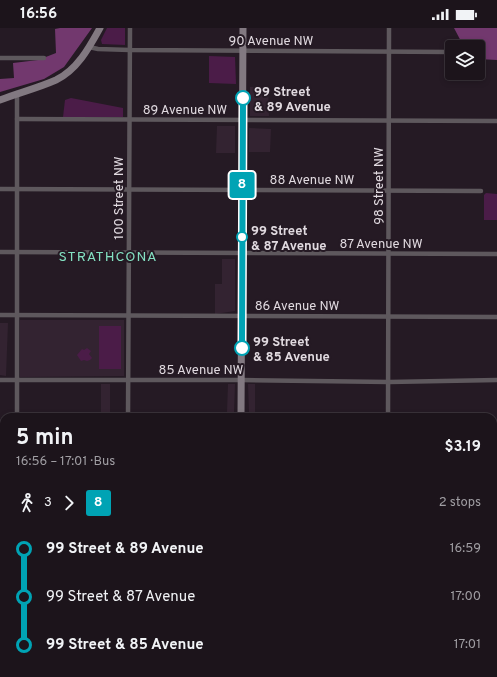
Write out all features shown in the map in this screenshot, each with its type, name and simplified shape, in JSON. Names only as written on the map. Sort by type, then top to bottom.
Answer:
[{"type":"main road","points":[[0,100],[57,80],[74,68],[100,28]]},
{"type":"main road","points":[[241,413],[243,28]]},
{"type":"street","name":"100 Street NW","points":[[128,413],[130,28]]},
{"type":"street","name":"98 Street NW","points":[[388,413],[389,28]]},
{"type":"street","name":"90 Avenue NW","points":[[89,47],[96,49],[130,50],[445,52]]},
{"type":"street","points":[[0,58],[44,58]]},
{"type":"street","points":[[17,93],[17,413]]},
{"type":"street","name":"89 Avenue NW","points":[[17,119],[497,121]]},
{"type":"street","name":"88 Avenue NW","points":[[0,189],[481,191]]},
{"type":"street","name":"87 Avenue NW","points":[[0,252],[497,254]]},
{"type":"street","name":"86 Avenue NW","points":[[0,315],[497,317]]},
{"type":"street","name":"85 Avenue NW","points":[[0,380],[242,380],[389,382],[497,380]]},
{"type":"shaded area","points":[[92,28],[64,67],[44,79],[0,92],[0,79],[14,78],[13,63],[38,60],[56,53],[55,29]]},
{"type":"shaded area","points":[[107,28],[125,28],[125,45],[102,44],[101,40]]},
{"type":"shaded area","points":[[454,28],[497,28],[497,60],[485,59],[485,40],[460,40]]},
{"type":"shaded area","points":[[209,56],[235,57],[236,84],[209,83]]},
{"type":"shaded area","points":[[250,87],[268,87],[269,116],[250,116]]},
{"type":"shaded area","points":[[71,98],[123,108],[123,117],[63,117],[65,100]]},
{"type":"shaded area","points":[[217,126],[235,126],[235,153],[216,153]]},
{"type":"shaded area","points":[[249,128],[271,129],[270,152],[249,152]]},
{"type":"shaded area","points":[[486,193],[497,194],[497,220],[484,220],[484,195]]},
{"type":"shaded area","points":[[222,259],[235,259],[235,311],[215,314],[215,284],[222,284]]},
{"type":"shaded area","points":[[20,320],[124,320],[124,376],[20,377]]},
{"type":"shaded area","points":[[0,323],[8,323],[6,376],[0,375]]},
{"type":"shaded area","points":[[99,326],[121,326],[121,369],[99,369]]},
{"type":"shaded area","points":[[87,348],[91,351],[89,354],[92,358],[87,361],[81,361],[77,355],[82,349],[84,350]]},
{"type":"shaded area","points":[[101,384],[110,384],[110,412],[101,412]]},
{"type":"shaded area","points":[[228,384],[235,384],[234,412],[227,412]]},
{"type":"shaded area","points":[[248,384],[255,384],[255,412],[249,412]]},
{"type":"bus line","name":"8","points":[[242,348],[243,98]]},
{"type":"place","name":"99 Street & 89 Avenue","points":[[243,98]]},
{"type":"place","name":"99 Street & 87 Avenue","points":[[242,237]]},
{"type":"place","name":"99 Street & 85 Avenue","points":[[242,348]]},
{"type":"district","name":"STRATHCONA","points":[[108,256]]}]
